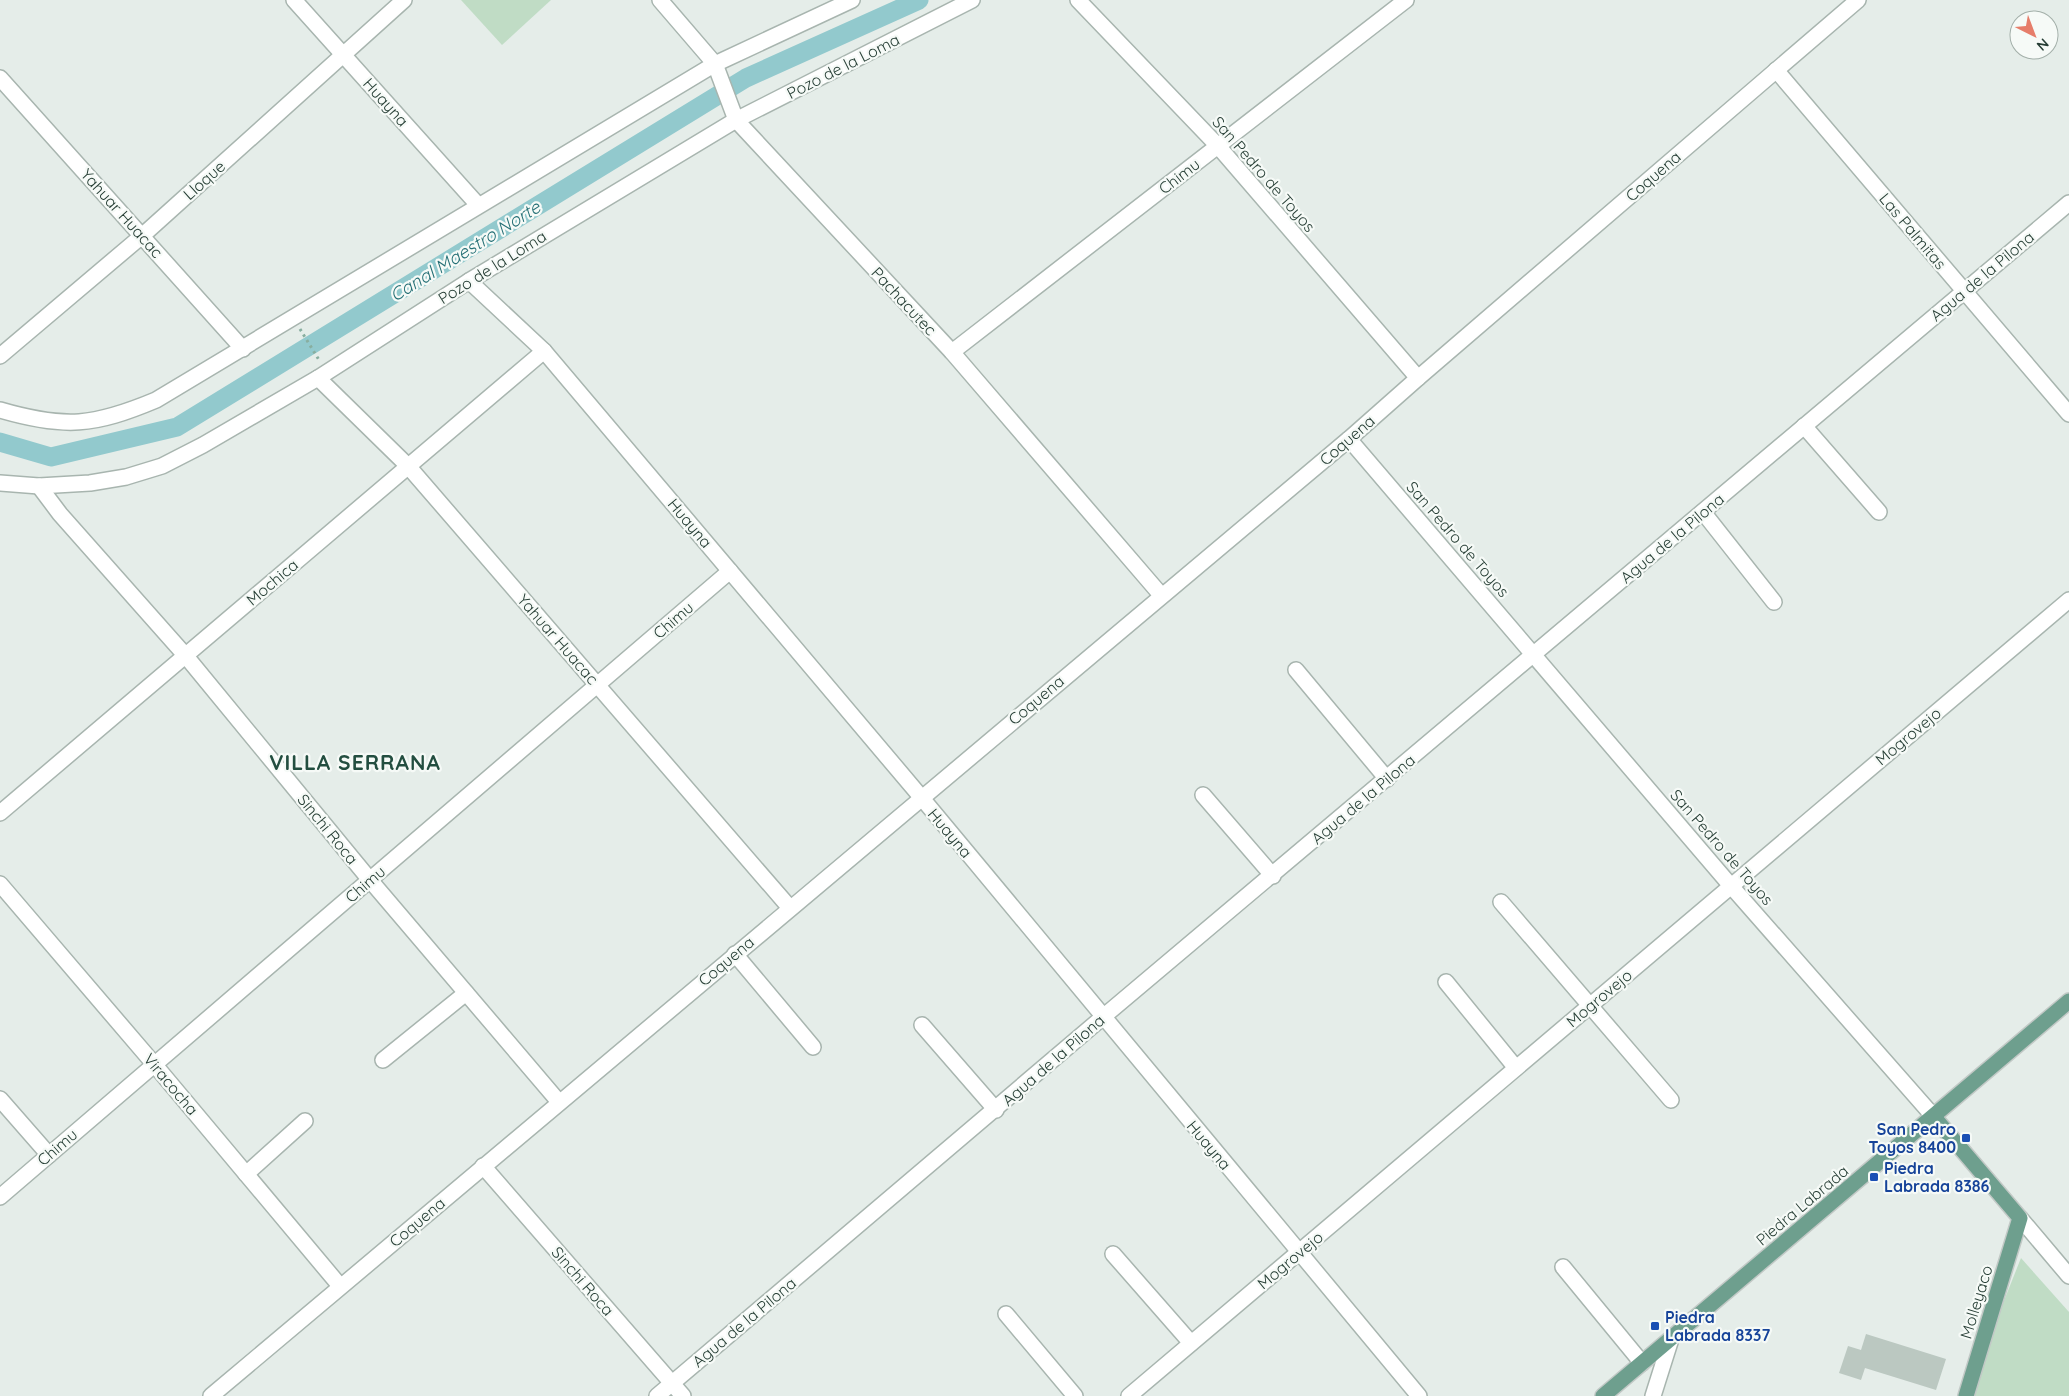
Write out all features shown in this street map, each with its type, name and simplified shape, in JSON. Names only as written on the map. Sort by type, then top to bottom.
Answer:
[{"type":"main road","name":"Piedra Labrada","points":[[1603,1396],[2069,1002]]},
{"type":"main road","name":"San Pedro de Toyos","points":[[1934,1117],[2020,1218]]},
{"type":"main road","name":"Molleyaco","points":[[1966,1396],[2020,1218]]},
{"type":"street","name":"Huayna","points":[[294,0],[478,205]]},
{"type":"street","name":"Lloque","points":[[0,356],[143,235],[404,0]]},
{"type":"street","name":"Pachacutec","points":[[660,0],[715,64],[736,120],[952,352],[1161,595]]},
{"type":"street","points":[[0,410],[30,419],[59,423],[92,422],[118,416],[156,400],[715,64],[852,0]]},
{"type":"street","name":"Pozo de la Loma","points":[[0,482],[39,486],[90,483],[126,477],[162,466],[204,445],[318,378],[469,281],[736,120],[972,0]]},
{"type":"street","name":"San Pedro de Toyos","points":[[1078,0],[1218,146],[1418,378]]},
{"type":"street","name":"Chimu","points":[[952,352],[1406,0]]},
{"type":"street","name":"Coquena","points":[[211,1396],[1161,595],[1349,440],[1418,378],[1858,0]]},
{"type":"street","name":"Las Palmitas","points":[[1776,70],[2069,414]]},
{"type":"street","name":"Yahuar Huacac","points":[[0,78],[143,235],[243,349]]},
{"type":"street","name":"Agua de la Pilona","points":[[657,1396],[996,1110],[1103,1017],[2069,203]]},
{"type":"street","name":"Huayna","points":[[469,281],[544,351],[921,797],[1298,1253],[1419,1396]]},
{"type":"street","name":"Mochica","points":[[0,813],[544,351]]},
{"type":"street","name":"Yahuar Huacac","points":[[318,378],[408,466],[790,908]]},
{"type":"street","points":[[1804,426],[1879,512]]},
{"type":"street","name":"San Pedro de Toyos","points":[[1349,440],[1535,654],[1731,886],[1934,1117]]},
{"type":"street","name":"Sinchi Roca","points":[[39,486],[60,514],[185,655],[370,880],[559,1102]]},
{"type":"street","points":[[1703,512],[1774,602]]},
{"type":"street","name":"Chimu","points":[[0,1197],[730,571]]},
{"type":"street","name":"Mogrovejo","points":[[1138,1393],[1191,1343],[2069,600]]},
{"type":"street","points":[[1296,670],[1387,778]]},
{"type":"street","points":[[1203,796],[1272,876]]},
{"type":"street","name":"Viracocha","points":[[0,884],[340,1286]]},
{"type":"street","points":[[1501,902],[1589,1007],[1672,1100]]},
{"type":"street","points":[[735,954],[813,1047]]},
{"type":"street","points":[[1446,982],[1516,1068]]},
{"type":"street","points":[[383,1060],[466,993]]},
{"type":"street","points":[[922,1025],[996,1110]]},
{"type":"street","points":[[0,1100],[49,1155]]},
{"type":"street","points":[[246,1174],[305,1121]]},
{"type":"street","name":"Sinchi Roca","points":[[483,1166],[683,1396]]},
{"type":"street","name":"San Pedro de Toyos","points":[[2020,1218],[2069,1276]]},
{"type":"street","points":[[1113,1254],[1191,1343]]},
{"type":"street","points":[[1563,1267],[1642,1363]]},
{"type":"street","points":[[1006,1314],[1075,1396]]},
{"type":"street","points":[[1653,1396],[1671,1339]]},
{"type":"path","points":[[299,327],[321,362]]},
{"type":"green space","points":[[461,0],[551,0],[502,45]]},
{"type":"green space","points":[[2021,1258],[2069,1312],[2069,1396],[1966,1396]]},
{"type":"building","points":[[1866,1334],[1946,1359],[1936,1390],[1865,1368],[1861,1380],[1839,1373],[1848,1346],[1861,1350]]},
{"type":"waterway","name":"Canal Maestro Norte","points":[[0,442],[51,457],[177,427],[746,78],[919,0]]},
{"type":"place","name":"San Pedro Toyos 8400","points":[[1966,1138]]},
{"type":"place","name":"Piedra Labrada 8386","points":[[1874,1177]]},
{"type":"place","name":"Piedra Labrada 8337","points":[[1655,1326]]},
{"type":"district","name":"VILLA SERRANA","points":[[355,762]]}]
